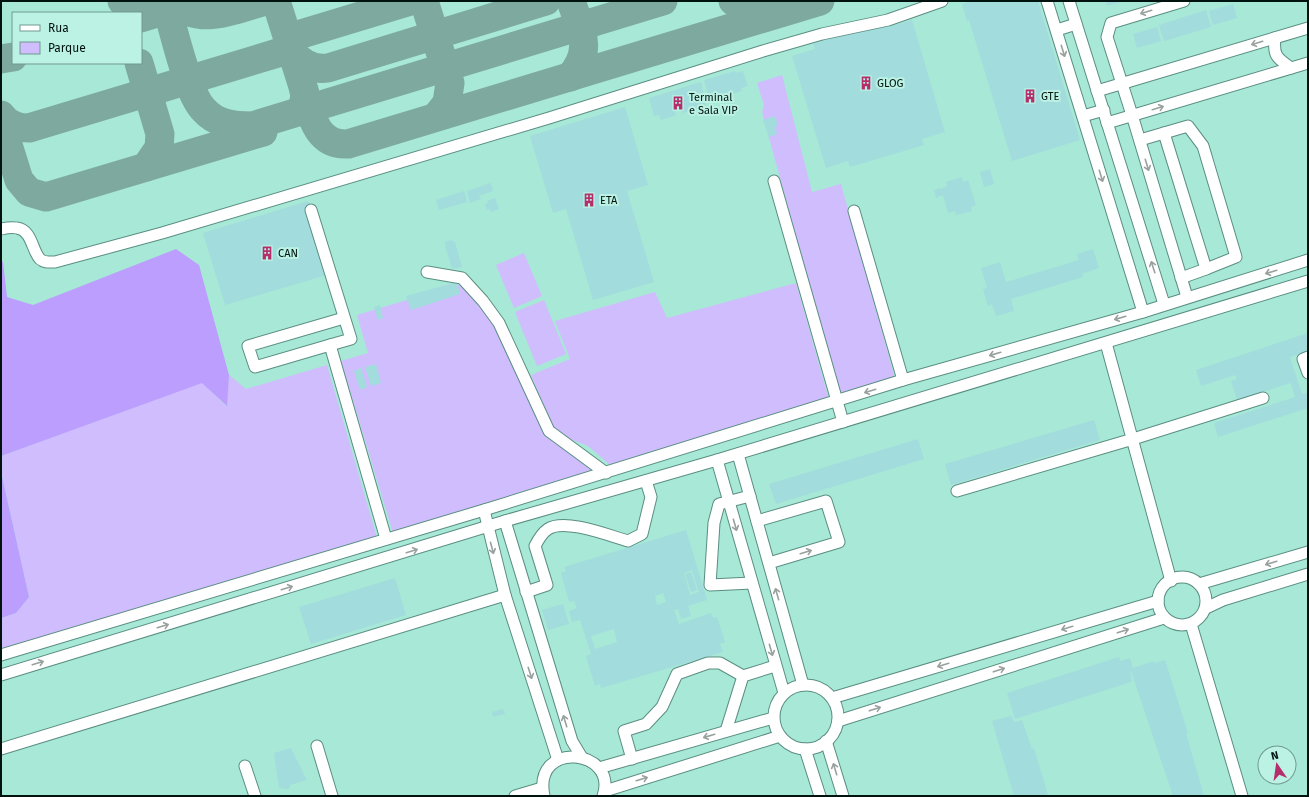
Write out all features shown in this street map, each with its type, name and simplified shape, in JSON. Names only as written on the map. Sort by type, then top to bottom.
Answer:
[{"type":"lane","points":[[1,229],[18,228],[25,232],[40,259],[46,262],[55,262],[162,233],[541,121],[763,51],[822,34],[888,20],[942,1]]},
{"type":"lane","points":[[1047,1],[1143,312]]},
{"type":"lane","points":[[1069,1],[1164,304]]},
{"type":"lane","points":[[1184,1],[1111,23],[1107,37],[1140,140],[1187,297]]},
{"type":"lane","points":[[1057,30],[1076,24]]},
{"type":"lane","points":[[1097,91],[1308,28]]},
{"type":"lane","points":[[1275,38],[1274,49],[1277,58],[1291,68]]},
{"type":"lane","points":[[1107,123],[1308,63]]},
{"type":"lane","points":[[1083,116],[1104,110]]},
{"type":"lane","points":[[1140,140],[1188,126],[1203,146],[1236,257],[1206,270],[1181,278]]},
{"type":"lane","points":[[1164,132],[1206,270]]},
{"type":"lane","points":[[774,181],[843,422]]},
{"type":"lane","points":[[311,210],[351,339],[255,367],[248,346],[344,318]]},
{"type":"lane","points":[[854,211],[903,380]]},
{"type":"lane","points":[[1,655],[606,473],[903,380],[1143,312],[1164,304],[1308,260]]},
{"type":"lane","points":[[427,272],[462,278],[499,323],[549,431],[606,473]]},
{"type":"lane","points":[[1,675],[487,528],[505,521],[738,454],[1308,281]]},
{"type":"lane","points":[[1106,342],[1171,581]]},
{"type":"lane","points":[[330,345],[386,539]]},
{"type":"lane","points":[[1308,357],[1303,359],[1308,373]]},
{"type":"lane","points":[[957,491],[1133,439],[1263,398]]},
{"type":"lane","points":[[738,454],[803,685]]},
{"type":"lane","points":[[717,460],[784,693]]},
{"type":"lane","points":[[526,592],[547,585],[535,546],[540,537],[549,528],[563,524],[628,540],[642,534],[651,497],[646,481]]},
{"type":"lane","points":[[750,496],[719,504],[716,516],[710,585],[752,583]]},
{"type":"lane","points":[[757,521],[826,501],[839,542],[769,563]]},
{"type":"lane","points":[[484,510],[487,528],[505,595],[558,760]]},
{"type":"lane","points":[[505,521],[572,741],[581,756]]},
{"type":"lane","points":[[1308,552],[1200,584],[1184,578],[1171,581],[1164,586],[1158,601],[1164,618],[1179,625],[1191,624],[1198,620],[1206,608],[1223,600],[1308,574]]},
{"type":"lane","points":[[1200,584],[1205,592],[1206,608]]},
{"type":"lane","points":[[1,748],[505,595]]},
{"type":"lane","points":[[832,698],[1158,601]]},
{"type":"lane","points":[[838,721],[1164,618]]},
{"type":"lane","points":[[1191,624],[1242,796]]},
{"type":"lane","points":[[632,758],[624,730],[646,724],[662,707],[677,674],[708,663],[720,663],[743,676],[775,666]]},
{"type":"lane","points":[[726,731],[743,676]]},
{"type":"lane","points":[[803,685],[814,686],[824,690],[832,698],[837,710],[838,721],[836,728],[826,741],[817,747],[800,749],[786,743],[775,729],[773,718],[777,702],[784,693],[792,688],[803,685]]},
{"type":"lane","points":[[599,768],[773,718]]},
{"type":"lane","points":[[515,796],[543,792],[545,774],[551,765],[558,760],[572,756],[581,756],[591,761],[599,768],[604,780],[604,793],[780,736]]},
{"type":"lane","points":[[826,741],[843,796]]},
{"type":"lane","points":[[317,746],[332,796]]},
{"type":"lane","points":[[806,749],[820,796]]},
{"type":"lane","points":[[245,766],[255,796]]},
{"type":"shaded area","points":[[1,1],[1308,1],[1308,796],[1,796]]},
{"type":"shaded area","points":[[176,249],[199,265],[229,375],[227,406],[202,383],[1,456],[1,261],[3,262],[7,297],[33,305]]},
{"type":"shaded area","points":[[1,472],[29,597],[16,613],[1,618]]},
{"type":"green space","points":[[782,75],[812,192],[841,184],[894,375],[892,382],[840,397],[762,112],[764,105],[757,83]]},
{"type":"green space","points":[[524,253],[542,296],[514,308],[496,265]]},
{"type":"green space","points":[[796,283],[829,400],[610,465],[588,446],[567,438],[552,427],[531,375],[570,359],[555,321],[655,292],[667,318]]},
{"type":"green space","points":[[460,284],[480,306],[497,330],[547,437],[596,471],[393,533],[341,361],[368,353],[357,315]]},
{"type":"green space","points":[[544,300],[566,354],[537,366],[515,312]]},
{"type":"green space","points":[[327,365],[377,538],[1,651],[1,618],[16,613],[29,597],[1,472],[1,456],[202,382],[226,406],[229,375],[246,389]]},
{"type":"building","name":"GTE","points":[[972,1],[1038,1],[1080,140],[1012,161],[969,20],[967,21],[962,4]]},
{"type":"building","points":[[1106,1],[1124,1],[1107,6]]},
{"type":"building","points":[[1233,4],[1237,18],[1213,25],[1209,11]]},
{"type":"building","points":[[1206,10],[1211,27],[1164,41],[1159,25]]},
{"type":"building","name":"GLOG","points":[[912,20],[945,132],[922,139],[924,145],[850,167],[848,161],[826,168],[792,56],[815,49],[813,44],[887,21],[889,27]]},
{"type":"building","points":[[1157,27],[1161,41],[1137,48],[1133,34]]},
{"type":"building","points":[[735,71],[736,73],[743,71],[748,86],[741,88],[742,91],[719,98],[719,101],[715,99],[710,101],[704,80]]},
{"type":"building","name":"Terminal e Sala VIP","points":[[701,82],[706,106],[682,113],[681,108],[674,110],[676,115],[661,120],[659,115],[654,116],[649,98]]},
{"type":"building","name":"ETA","points":[[625,107],[648,185],[627,191],[654,282],[593,300],[566,209],[553,213],[530,136]]},
{"type":"building","points":[[775,116],[778,125],[775,127],[777,134],[769,137],[763,120]]},
{"type":"building","points":[[990,169],[994,184],[984,187],[980,172]]},
{"type":"building","points":[[962,177],[963,182],[968,180],[976,205],[971,207],[972,211],[956,215],[955,211],[948,213],[943,195],[936,198],[934,190],[940,188],[942,193],[941,189],[947,186],[946,182]]},
{"type":"building","points":[[491,183],[493,191],[479,196],[481,199],[470,203],[467,191]]},
{"type":"building","points":[[464,191],[467,202],[439,210],[436,200]]},
{"type":"building","points":[[495,198],[499,209],[490,212],[490,209],[487,210],[485,204],[488,203],[487,201]]},
{"type":"building","name":"CAN","points":[[308,201],[330,274],[225,305],[203,233]]},
{"type":"building","points":[[451,240],[455,242],[462,267],[452,269],[445,245],[445,242]]},
{"type":"building","points":[[1093,249],[1099,268],[1082,274],[1083,277],[1011,299],[1014,311],[996,316],[992,304],[988,306],[983,289],[987,288],[981,268],[1000,262],[1006,282],[1079,260],[1077,254]]},
{"type":"building","points":[[457,282],[460,294],[411,310],[406,296]]},
{"type":"building","points":[[380,305],[383,318],[378,320],[374,307]]},
{"type":"building","points":[[1308,333],[1308,351],[1290,357],[1302,394],[1308,393],[1308,408],[1218,437],[1214,423],[1295,397],[1291,383],[1237,400],[1231,381],[1237,379],[1235,375],[1201,386],[1196,370]]},
{"type":"building","points":[[376,364],[381,383],[371,386],[365,367]]},
{"type":"building","points":[[361,368],[367,387],[360,390],[354,371]]},
{"type":"building","points":[[1094,420],[1100,440],[951,485],[945,464]]},
{"type":"building","points":[[918,439],[924,459],[776,504],[769,484]]},
{"type":"building","points":[[686,530],[707,600],[688,606],[691,616],[681,619],[678,609],[674,610],[679,624],[711,613],[713,618],[717,617],[725,642],[720,644],[723,652],[601,688],[600,684],[595,686],[586,656],[591,654],[580,620],[572,622],[569,611],[577,608],[574,601],[569,602],[561,573],[566,571],[564,567]],"holes":[[[692,570],[699,592],[690,595],[684,573]],[[663,593],[666,602],[657,605],[655,596]],[[614,629],[617,642],[595,649],[591,636]]]},
{"type":"building","points":[[691,572],[697,590],[691,592],[685,574]]},
{"type":"building","points":[[395,578],[406,615],[311,644],[299,607]]},
{"type":"building","points":[[563,604],[569,624],[548,630],[542,610]]},
{"type":"building","points":[[1119,657],[1120,661],[1130,658],[1133,668],[1154,661],[1155,663],[1165,660],[1188,733],[1186,733],[1204,796],[1173,796],[1131,671],[1132,681],[1128,683],[1015,719],[1007,693]]},
{"type":"building","points":[[503,709],[505,714],[493,717],[492,712]]},
{"type":"building","points":[[1010,716],[1014,722],[1022,720],[1032,749],[1034,748],[1048,795],[1046,796],[1014,796],[992,721]]},
{"type":"building","points":[[291,748],[307,780],[290,785],[290,788],[279,788],[274,753]]},
{"type":"taxiway","points":[[122,1],[137,12]]},
{"type":"taxiway","points":[[165,1],[186,75],[198,102],[209,115],[220,121],[232,125],[252,126],[663,1]]},
{"type":"taxiway","points":[[172,1],[183,9],[206,15],[229,12],[265,1]]},
{"type":"taxiway","points":[[276,1],[304,90],[305,96],[302,110]]},
{"type":"taxiway","points":[[288,38],[410,1]]},
{"type":"taxiway","points":[[424,1],[450,83],[447,103],[436,117]]},
{"type":"taxiway","points":[[293,53],[308,65],[317,68],[328,68],[546,1]]},
{"type":"taxiway","points":[[570,77],[582,58],[584,49],[581,31],[571,1]]},
{"type":"taxiway","points":[[733,1],[750,7],[767,6],[779,3]]},
{"type":"taxiway","points":[[304,91],[309,109],[317,127],[322,134],[329,140],[337,143],[348,144],[820,1]]},
{"type":"taxiway","points":[[142,18],[187,4]]},
{"type":"taxiway","points":[[1,115],[14,125],[29,128],[291,49]]},
{"type":"taxiway","points":[[1,59],[12,57]]},
{"type":"taxiway","points":[[139,64],[160,134],[159,148],[146,167]]},
{"type":"taxiway","points":[[1,122],[19,180],[29,192],[46,197],[263,132]]},
{"type":"place","name":"GLOG","points":[[866,83]]},
{"type":"place","name":"GTE","points":[[1030,96]]},
{"type":"place","name":"Terminal e Sala VIP","points":[[678,103]]},
{"type":"place","name":"ETA","points":[[589,200]]},
{"type":"place","name":"CAN","points":[[267,253]]}]
